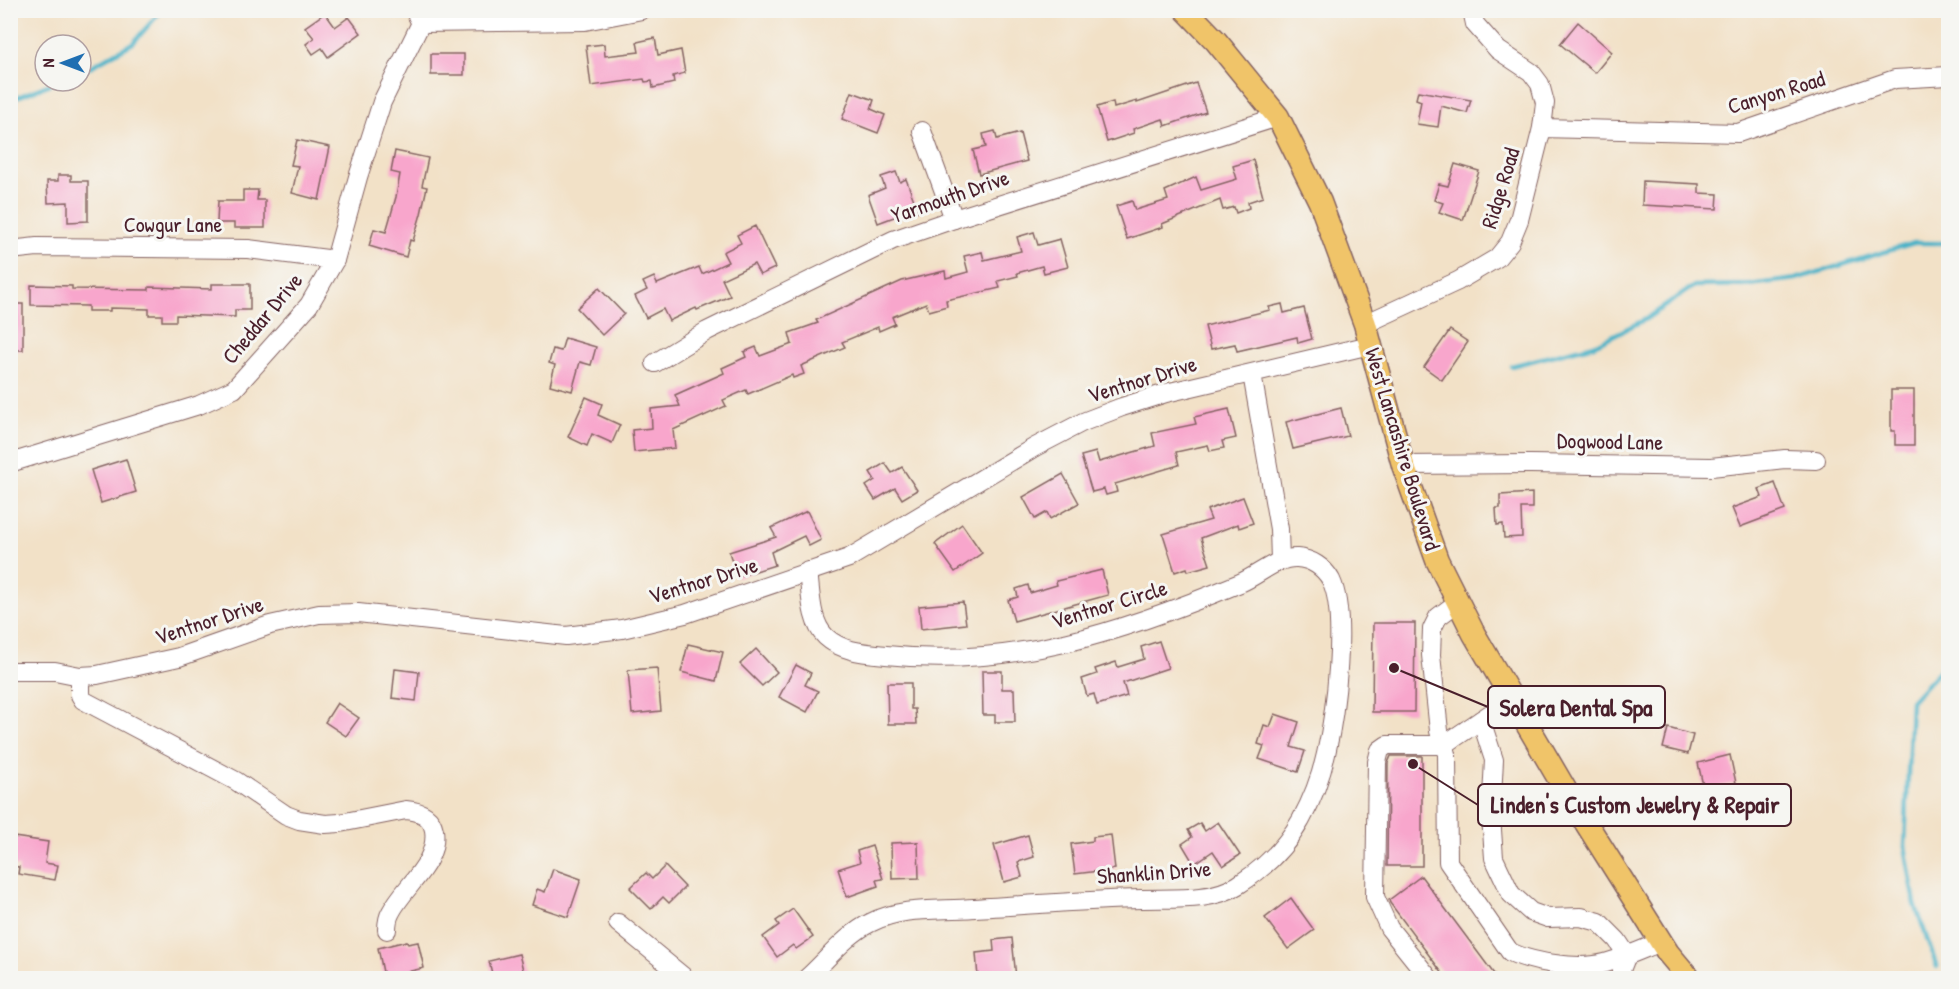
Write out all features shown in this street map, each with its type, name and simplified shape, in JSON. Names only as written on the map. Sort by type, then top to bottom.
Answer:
[{"type":"main road","name":"West Lancashire Boulevard","points":[[1186,10],[1216,41],[1278,117],[1320,202],[1368,334],[1403,465],[1433,550],[1458,602],[1569,796],[1661,942],[1689,978]]},
{"type":"street","points":[[417,17],[585,21],[642,10]]},
{"type":"street","name":"Ridge Road","points":[[1368,334],[1497,258],[1510,242],[1519,220],[1542,128],[1545,103],[1540,84],[1531,72],[1498,50],[1486,38],[1475,24],[1472,10]]},
{"type":"street","name":"Cheddar Drive","points":[[10,463],[199,405],[234,389],[309,305],[335,260],[382,102],[417,17]]},
{"type":"street","name":"Canyon Road","points":[[1542,128],[1738,133],[1895,79],[1948,76]]},
{"type":"street","name":"Yarmouth Drive","points":[[655,363],[707,331],[893,240],[1278,117]]},
{"type":"street","points":[[922,131],[954,219]]},
{"type":"street","name":"Cowgur Lane","points":[[10,250],[37,248],[248,249],[335,260]]},
{"type":"street","name":"Ventnor Drive","points":[[10,671],[55,671],[81,676],[97,675],[179,657],[270,625],[319,614],[358,613],[566,636],[622,629],[685,614],[849,558],[1035,447],[1083,422],[1166,393],[1252,374],[1368,334]]},
{"type":"street","points":[[1252,374],[1280,529],[1280,560]]},
{"type":"street","name":"Dogwood Lane","points":[[1403,465],[1531,464],[1711,467],[1785,459],[1816,460]]},
{"type":"street","name":"Shanklin Drive","points":[[807,978],[857,930],[897,912],[1198,897],[1235,887],[1266,866],[1289,840],[1300,822],[1326,757],[1335,699],[1339,619],[1332,581],[1323,569],[1314,562],[1297,558],[1280,560]]},
{"type":"street","name":"Ventnor Circle","points":[[808,571],[814,616],[818,627],[836,645],[848,649],[906,657],[955,657],[1035,650],[1117,630],[1190,604],[1255,577],[1280,560]]},
{"type":"street","points":[[1458,602],[1438,617],[1432,629],[1431,654],[1439,731],[1447,764],[1448,862],[1510,952],[1526,959],[1563,965],[1603,963],[1661,942]]},
{"type":"street","points":[[81,676],[80,695],[83,700],[236,781],[286,815],[299,820],[325,824],[406,810],[425,814],[432,823],[434,844],[429,859],[391,910],[387,930]]},
{"type":"street","points":[[1429,978],[1389,928],[1375,897],[1377,762],[1380,750],[1387,745],[1444,745],[1512,699]]},
{"type":"street","points":[[1481,720],[1494,760],[1491,816],[1494,858],[1511,894],[1531,912],[1548,918],[1581,917],[1599,922],[1617,940],[1627,955]]},
{"type":"street","points":[[618,923],[685,978]]},
{"type":"street","points":[[1621,978],[1621,970],[1627,955]]},
{"type":"building","points":[[325,13],[335,27],[349,17],[361,33],[328,57],[322,48],[313,54],[306,44],[314,38],[305,27]]},
{"type":"building","points":[[1578,22],[1612,52],[1595,73],[1560,44]]},
{"type":"building","points":[[655,38],[658,55],[681,50],[685,73],[673,76],[674,83],[653,88],[652,81],[645,82],[644,79],[591,86],[586,46],[604,44],[605,56],[639,52],[637,42]]},
{"type":"building","points":[[431,54],[464,54],[464,75],[431,75]]},
{"type":"building","points":[[1196,83],[1206,112],[1165,126],[1163,119],[1133,129],[1134,133],[1107,142],[1097,107],[1113,102],[1114,108],[1137,101],[1137,103]]},
{"type":"building","points":[[1418,91],[1471,100],[1467,113],[1441,106],[1438,127],[1417,124],[1421,101],[1416,99]]},
{"type":"building","points":[[852,92],[874,100],[871,109],[885,115],[878,133],[842,119]]},
{"type":"building","points":[[995,131],[997,139],[1020,133],[1027,161],[979,174],[973,150],[986,147],[983,134]]},
{"type":"building","points":[[297,140],[330,147],[319,200],[292,193],[298,166],[291,165]]},
{"type":"building","points":[[395,151],[428,158],[422,186],[427,187],[421,214],[413,241],[410,240],[406,257],[369,246],[374,229],[386,232],[396,197],[400,174],[391,172]]},
{"type":"building","points":[[1253,160],[1263,197],[1248,202],[1249,208],[1236,213],[1234,207],[1223,210],[1220,200],[1162,224],[1163,227],[1127,239],[1116,206],[1132,201],[1135,210],[1168,200],[1165,191],[1196,177],[1201,190],[1237,179],[1233,166]]},
{"type":"building","points":[[1455,164],[1479,171],[1463,220],[1439,212],[1443,203],[1434,200],[1439,184],[1448,186]]},
{"type":"building","points":[[896,172],[900,182],[906,179],[918,211],[878,223],[868,195],[885,188],[881,177]]},
{"type":"building","points":[[58,175],[71,175],[71,181],[88,181],[88,221],[68,222],[68,202],[48,203],[47,181],[58,181]]},
{"type":"building","points":[[1643,181],[1699,184],[1699,193],[1718,194],[1717,209],[1642,205]]},
{"type":"building","points":[[243,190],[258,190],[257,200],[265,200],[265,228],[234,228],[234,223],[217,223],[218,201],[243,201]]},
{"type":"building","points":[[755,226],[775,268],[760,275],[754,264],[722,279],[730,296],[669,321],[663,309],[646,318],[635,296],[647,290],[643,282],[654,277],[657,284],[699,267],[702,274],[728,262],[723,252],[741,243],[737,235]]},
{"type":"building","points":[[1034,232],[1038,245],[1060,239],[1068,267],[1044,273],[1042,266],[1017,273],[1018,276],[998,281],[1000,288],[946,300],[947,306],[929,311],[926,303],[892,317],[895,324],[879,331],[878,327],[842,342],[845,347],[801,366],[804,374],[793,378],[792,375],[748,394],[746,390],[723,400],[726,406],[673,430],[675,448],[634,452],[632,430],[652,428],[651,409],[680,406],[675,395],[724,373],[722,368],[746,357],[744,352],[756,347],[760,356],[792,344],[789,333],[818,323],[816,320],[902,281],[945,271],[946,278],[968,272],[964,256],[982,252],[984,260],[1021,251],[1017,237]]},
{"type":"building","points":[[212,284],[250,284],[250,310],[235,310],[235,317],[176,315],[176,321],[162,321],[162,315],[149,315],[149,309],[110,308],[110,311],[88,311],[88,306],[31,305],[31,285],[72,286],[72,289],[149,290],[149,287],[212,289]]},
{"type":"building","points":[[599,288],[624,314],[602,335],[577,308]]},
{"type":"building","points":[[10,304],[23,304],[23,350],[10,350]]},
{"type":"building","points":[[1282,304],[1284,313],[1304,308],[1312,339],[1298,343],[1297,337],[1237,351],[1235,344],[1211,349],[1205,326],[1270,310],[1269,307]]},
{"type":"building","points":[[1450,330],[1468,342],[1442,380],[1424,367]]},
{"type":"building","points":[[565,338],[596,347],[591,365],[580,362],[572,391],[550,385],[555,365],[549,363],[553,349],[561,351]]},
{"type":"building","points":[[1891,390],[1914,390],[1914,445],[1895,445],[1895,431],[1891,431]]},
{"type":"building","points":[[586,397],[602,404],[598,415],[620,425],[612,443],[592,434],[587,446],[568,437]]},
{"type":"building","points":[[1341,408],[1348,436],[1293,449],[1286,422]]},
{"type":"building","points":[[1229,409],[1236,438],[1222,441],[1224,448],[1210,451],[1208,445],[1176,452],[1179,465],[1115,484],[1117,492],[1106,495],[1104,489],[1092,492],[1081,456],[1096,452],[1099,462],[1155,446],[1152,433],[1196,424],[1194,417]]},
{"type":"building","points":[[126,459],[136,492],[101,503],[91,470]]},
{"type":"building","points":[[885,463],[892,473],[902,467],[917,490],[902,499],[895,488],[875,500],[866,486],[875,480],[870,472]]},
{"type":"building","points":[[1063,474],[1079,503],[1050,519],[1047,512],[1035,519],[1023,497]]},
{"type":"building","points":[[1775,483],[1785,510],[1740,527],[1732,508],[1762,497],[1759,489]]},
{"type":"building","points":[[1532,493],[1532,508],[1521,508],[1522,537],[1504,538],[1503,524],[1497,525],[1496,508],[1500,508],[1500,495]]},
{"type":"building","points":[[1243,497],[1253,523],[1239,528],[1238,524],[1201,538],[1210,565],[1175,572],[1163,534],[1211,520],[1207,510]]},
{"type":"building","points":[[807,511],[821,540],[809,546],[804,536],[771,552],[775,565],[737,577],[729,552],[776,537],[771,528]]},
{"type":"building","points":[[962,524],[982,553],[955,572],[935,544]]},
{"type":"building","points":[[1102,570],[1108,595],[1014,621],[1008,600],[1018,597],[1016,589],[1028,585],[1030,593],[1057,585],[1056,581]]},
{"type":"building","points":[[963,602],[966,624],[921,629],[919,606]]},
{"type":"building","points":[[1373,623],[1415,623],[1414,712],[1372,712]]},
{"type":"building","points":[[1159,641],[1168,668],[1123,683],[1127,696],[1097,705],[1094,694],[1087,696],[1082,679],[1097,674],[1095,669],[1116,662],[1118,667],[1144,659],[1141,647]]},
{"type":"building","points":[[688,644],[723,652],[716,681],[681,672]]},
{"type":"building","points":[[756,649],[777,672],[762,686],[740,664]]},
{"type":"building","points":[[796,665],[811,673],[805,685],[818,691],[807,712],[779,697]]},
{"type":"building","points":[[657,668],[661,711],[632,714],[628,670]]},
{"type":"building","points":[[395,669],[419,672],[416,701],[392,698]]},
{"type":"building","points":[[982,671],[1002,671],[1002,689],[1014,689],[1015,722],[995,722],[995,715],[983,715]]},
{"type":"building","points":[[887,683],[911,683],[911,709],[915,709],[916,724],[888,724]]},
{"type":"building","points":[[337,703],[359,718],[346,736],[325,722]]},
{"type":"building","points":[[1275,714],[1299,722],[1291,747],[1305,751],[1298,772],[1259,759],[1264,746],[1258,744],[1264,725],[1270,727]]},
{"type":"building","points":[[1668,728],[1693,735],[1688,754],[1663,748]]},
{"type":"building","points":[[1730,755],[1736,783],[1704,790],[1698,763]]},
{"type":"building","points":[[1391,756],[1422,756],[1422,866],[1387,866],[1388,763]]},
{"type":"building","points":[[1218,822],[1240,855],[1223,866],[1213,851],[1194,864],[1182,844],[1192,837],[1188,830],[1200,823],[1205,831]]},
{"type":"building","points":[[1028,835],[1034,857],[1018,862],[1022,877],[1004,882],[994,845]]},
{"type":"building","points":[[1111,835],[1115,869],[1075,874],[1071,844],[1093,841],[1093,837]]},
{"type":"building","points":[[14,837],[48,842],[45,863],[58,865],[55,880],[18,874],[19,867],[10,866],[10,843],[13,844]]},
{"type":"building","points":[[918,842],[919,878],[892,879],[891,843]]},
{"type":"building","points":[[872,846],[883,879],[876,880],[878,886],[847,897],[838,869],[860,862],[857,851]]},
{"type":"building","points":[[665,866],[685,887],[669,903],[663,897],[651,909],[630,888],[646,873],[652,879]]},
{"type":"building","points":[[553,869],[581,879],[568,917],[532,905],[537,889],[545,892]]},
{"type":"building","points":[[1421,876],[1497,978],[1446,978],[1390,903],[1389,900]]},
{"type":"building","points":[[1291,898],[1314,930],[1288,949],[1265,918]]},
{"type":"building","points":[[793,909],[813,937],[796,949],[793,945],[777,957],[763,937],[779,925],[776,921]]},
{"type":"building","points":[[1012,938],[1016,978],[978,978],[976,953],[994,951],[993,940]]},
{"type":"building","points":[[407,941],[408,944],[418,942],[424,968],[384,977],[378,948]]},
{"type":"building","points":[[519,954],[525,978],[493,978],[489,961]]},
{"type":"waterway","points":[[93,65],[133,43],[162,10]]},
{"type":"waterway","points":[[10,100],[33,91]]},
{"type":"waterway","points":[[1511,366],[1594,345],[1646,319],[1694,286],[1749,285],[1796,279],[1914,243],[1948,243]]},
{"type":"waterway","points":[[1937,967],[1915,904],[1905,846],[1911,701],[1940,670],[1948,654]]},
{"type":"place","name":"Solera Dental Spa","points":[[1394,668]]},
{"type":"place","name":"Linden's Custom Jewelry & Repair","points":[[1413,764]]}]
